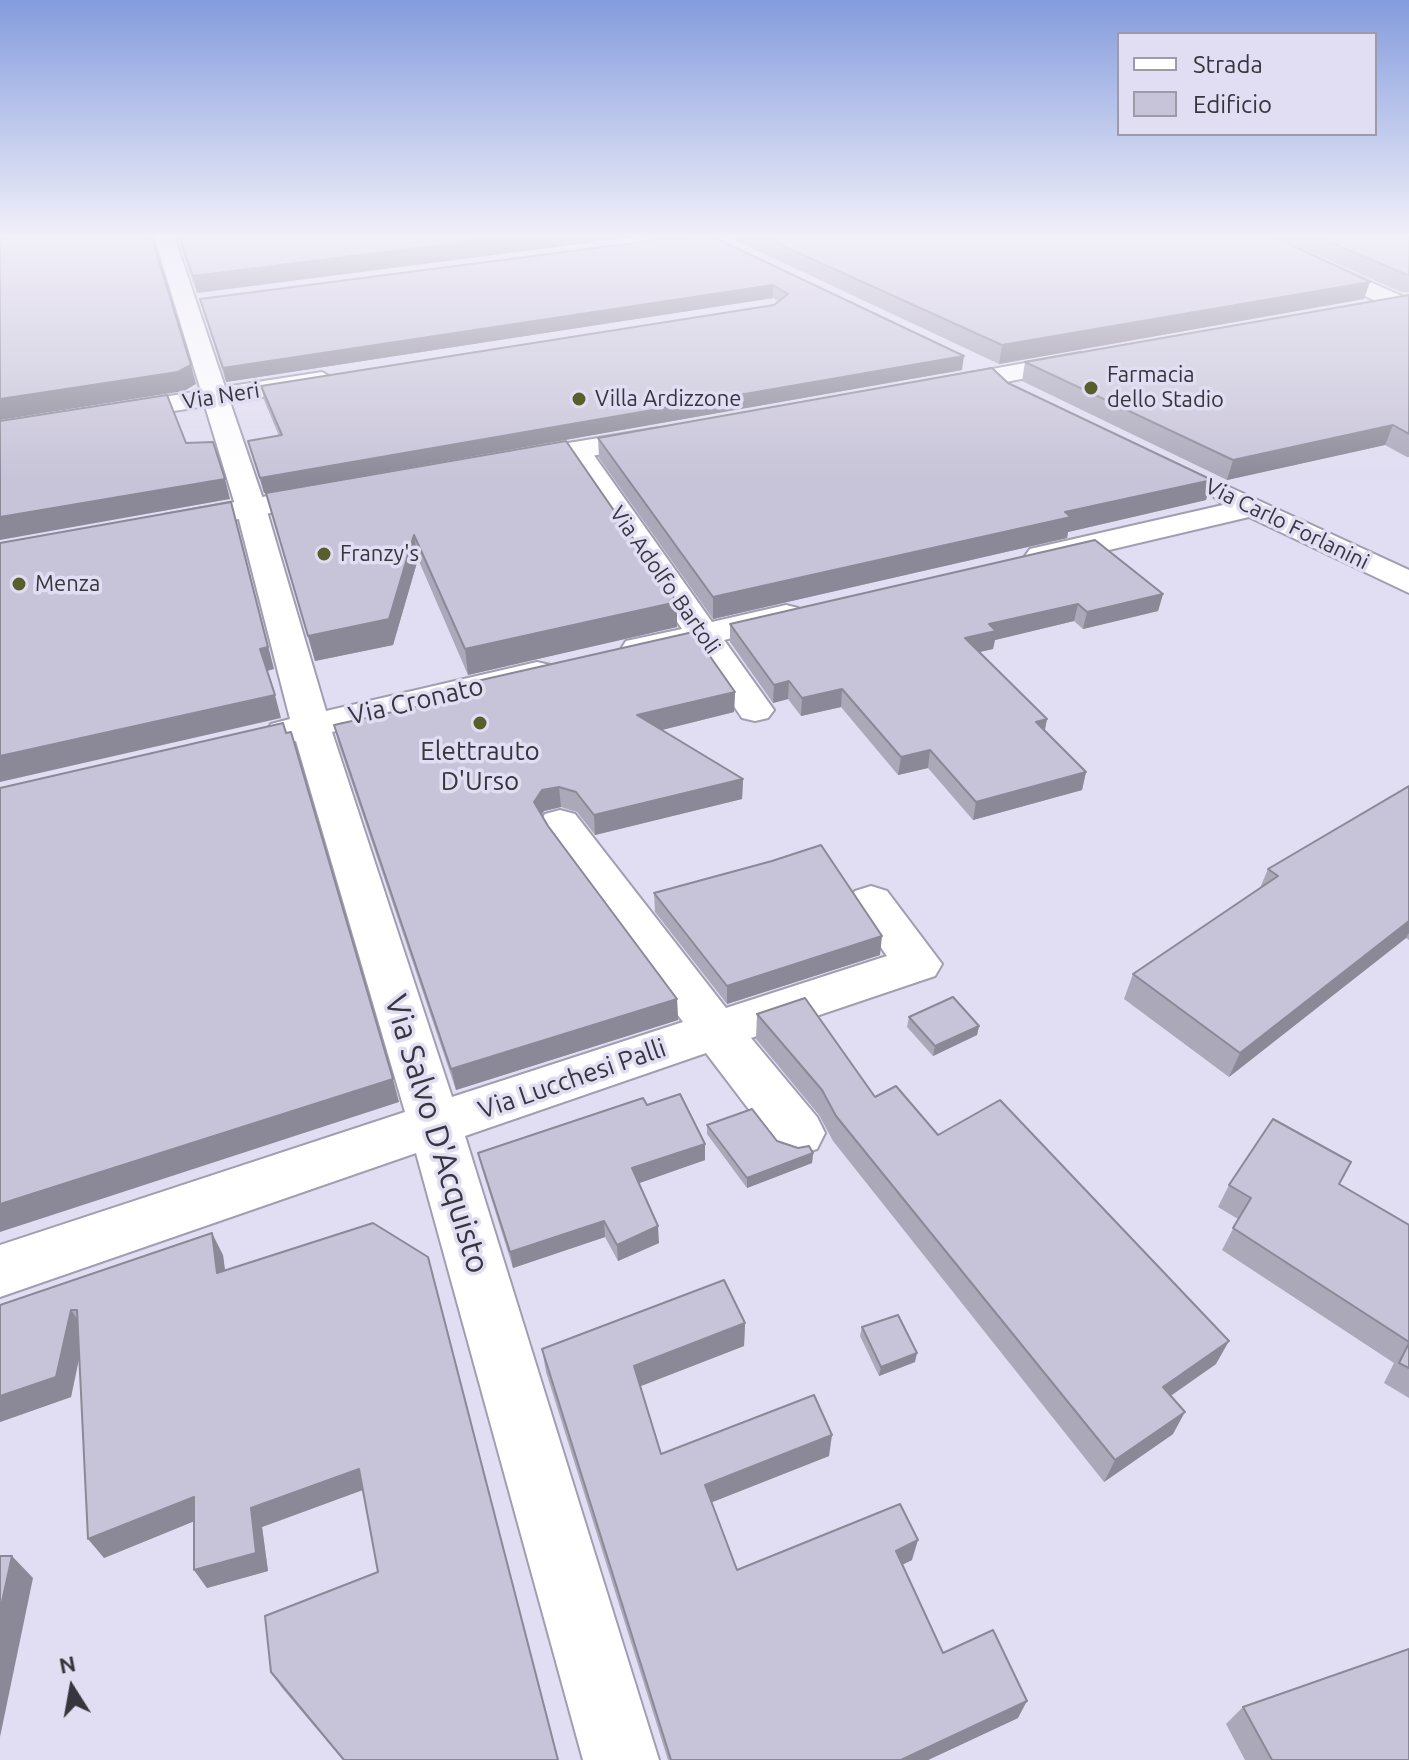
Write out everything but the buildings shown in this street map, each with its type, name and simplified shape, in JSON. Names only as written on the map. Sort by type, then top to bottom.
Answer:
[{"type":"street","name":"Via Salvo D'Acquisto","points":[[199,318],[215,397],[251,508],[311,726],[435,1125],[621,1760]]},
{"type":"street","points":[[918,390],[1101,357]]},
{"type":"street","points":[[969,360],[1029,399]]},
{"type":"street","name":"Via Neri","points":[[0,431],[339,377]]},
{"type":"street","points":[[483,467],[684,431]]},
{"type":"street","name":"Via Adolfo Bartoli","points":[[576,450],[755,710]]},
{"type":"street","name":"Via Carlo Forlanini","points":[[1197,480],[1409,583]]},
{"type":"street","points":[[141,528],[359,489]]},
{"type":"street","points":[[1008,564],[1253,507]]},
{"type":"street","points":[[612,655],[825,606]]},
{"type":"street","name":"Via Cronato","points":[[248,740],[567,666]]},
{"type":"street","points":[[560,824],[798,1133]]},
{"type":"street","name":"Via Lucchesi Palli","points":[[0,1271],[918,964],[871,902]]},
{"type":"place","name":"Farmacia dello Stadio","points":[[1091,388]]},
{"type":"place","name":"Villa Ardizzone","points":[[579,399]]},
{"type":"place","name":"Franzy's","points":[[324,554]]},
{"type":"place","name":"Menza","points":[[19,584]]},
{"type":"place","name":"Elettrauto D'Urso","points":[[480,723]]}]
